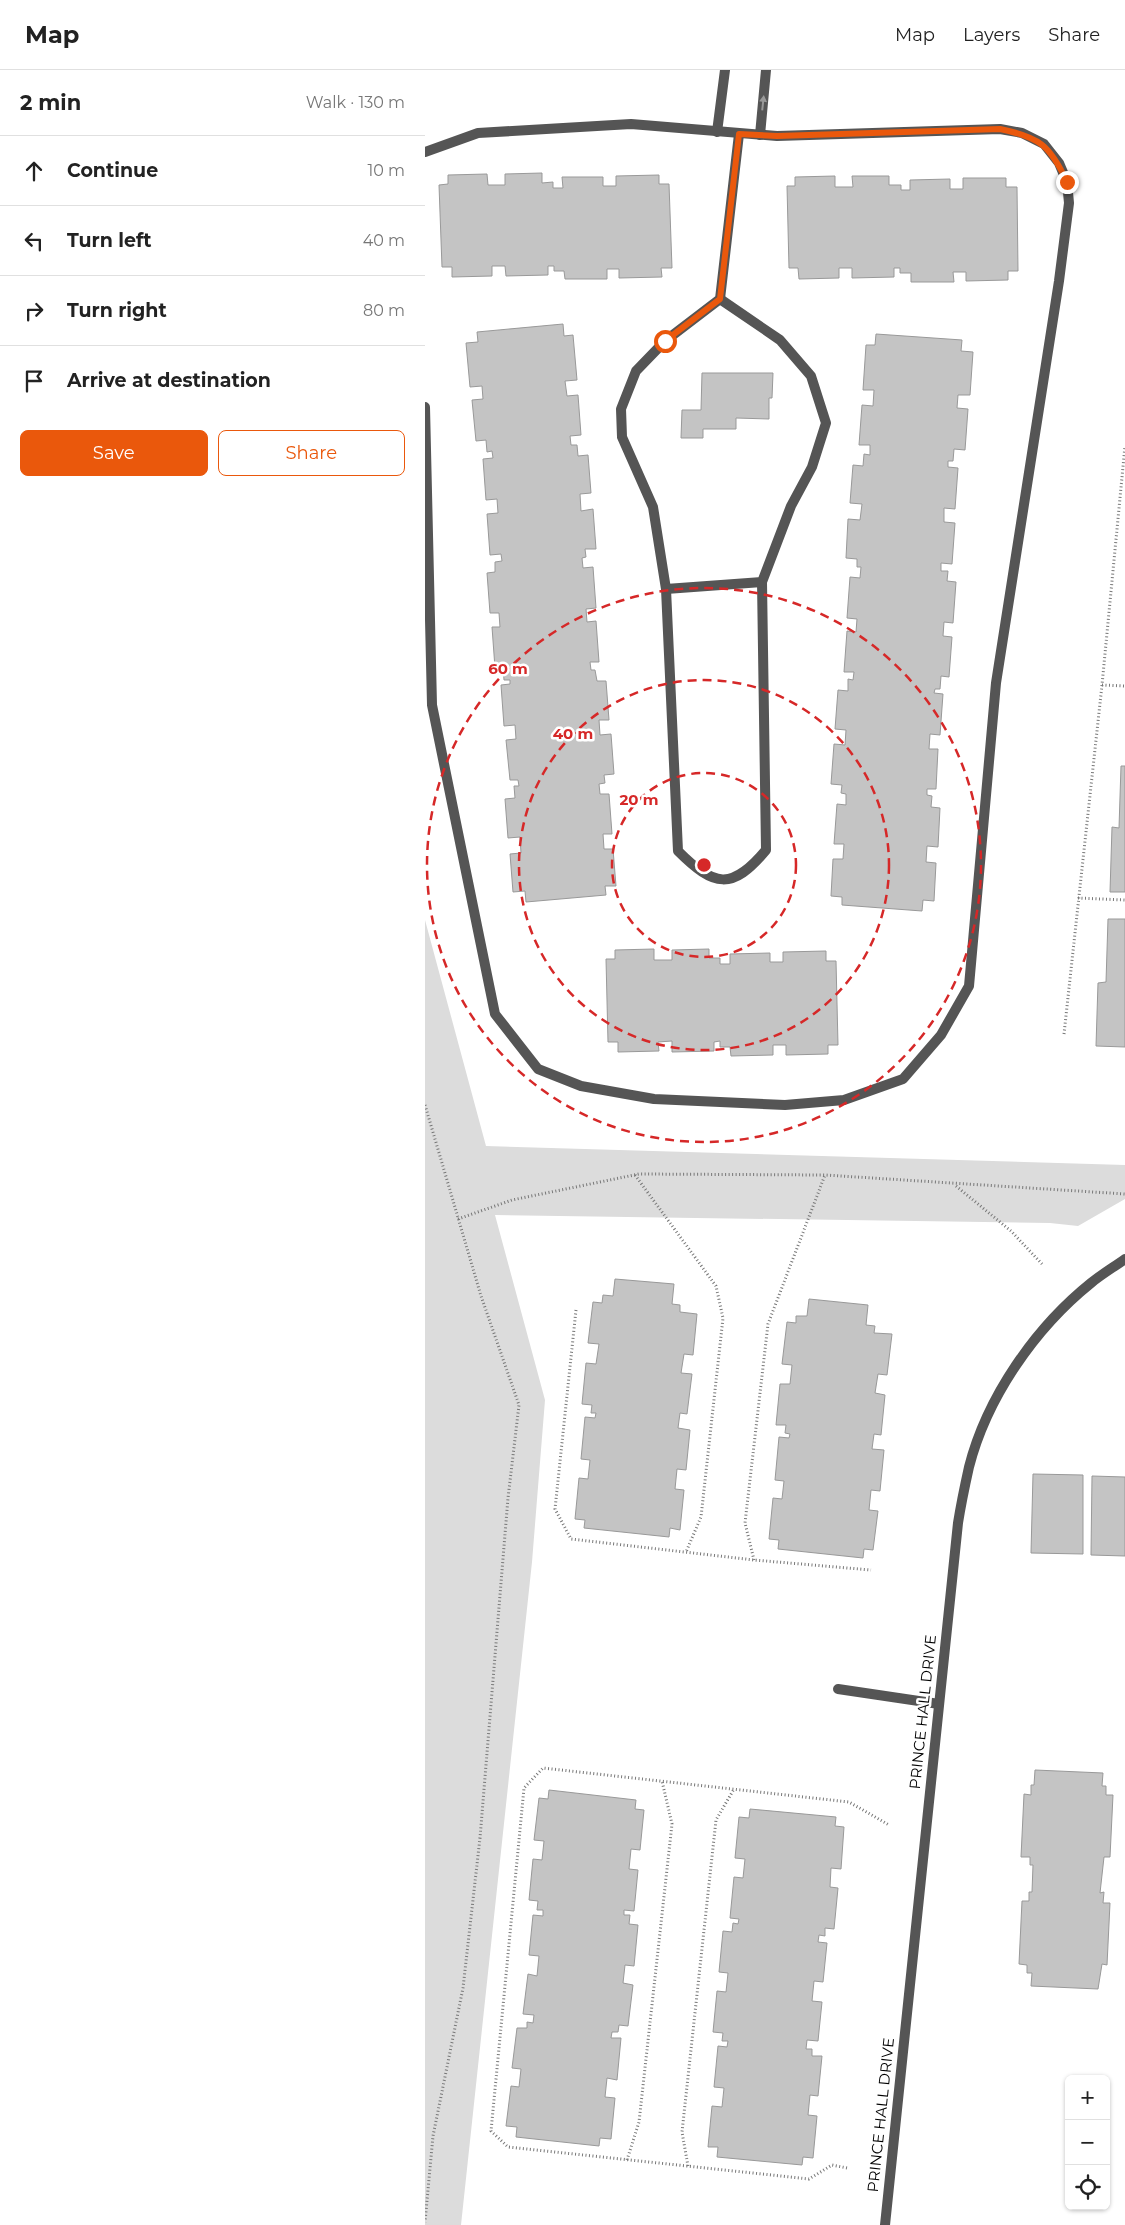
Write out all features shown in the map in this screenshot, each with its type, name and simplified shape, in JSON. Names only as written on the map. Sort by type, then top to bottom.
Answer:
[{"type":"street","points":[[717,132],[725,70]]},
{"type":"street","points":[[760,135],[766,70]]},
{"type":"street","points":[[425,152],[477,133],[631,124],[760,135],[1000,129],[1022,133],[1043,144],[1059,163],[1067,182],[1069,203],[1059,281],[996,683],[969,986],[941,1036],[903,1079],[844,1100],[785,1105],[654,1099],[581,1086],[538,1069],[495,1014],[432,705],[425,407]]},
{"type":"street","points":[[720,299],[780,340],[811,376],[826,423],[812,467],[791,506],[762,582],[766,850],[752,866],[734,879],[717,880],[696,869],[678,851],[666,589],[653,507],[621,437],[621,408],[636,371],[665,341],[720,299],[739,134]]},
{"type":"street","points":[[666,589],[762,582]]},
{"type":"street","name":"PRINCE HALL DRIVE","points":[[885,2225],[958,1523],[970,1466],[986,1422],[1007,1380],[1041,1332],[1091,1283],[1125,1259]]},
{"type":"street","points":[[838,1689],[939,1704]]},
{"type":"path","points":[[1064,1034],[1102,685],[1125,446]]},
{"type":"path","points":[[1102,685],[1125,686]]},
{"type":"path","points":[[1078,898],[1125,900]]},
{"type":"path","points":[[425,1105],[481,1296],[519,1405],[508,1498],[481,1838],[463,1988],[433,2136],[425,2222]]},
{"type":"path","points":[[458,1219],[512,1200],[635,1175],[825,1176],[1125,1194]]},
{"type":"path","points":[[635,1175],[716,1286],[723,1318],[701,1517],[686,1552]]},
{"type":"path","points":[[754,1560],[745,1523],[768,1324],[825,1176]]},
{"type":"path","points":[[955,1185],[1011,1231],[1042,1264]]},
{"type":"path","points":[[576,1310],[555,1509],[571,1539],[754,1560],[871,1570]]},
{"type":"path","points":[[847,2168],[832,2166],[809,2179],[508,2148],[491,2131],[524,1788],[543,1768],[849,1802],[889,1825]]},
{"type":"path","points":[[627,2160],[639,2122],[672,1824],[662,1781]]},
{"type":"path","points":[[687,2166],[682,2132],[716,1820],[735,1789]]},
{"type":"shaded area","points":[[425,920],[486,1146],[1125,1165],[1125,1199],[1078,1226],[1050,1223],[495,1215],[545,1400],[532,1562],[461,2225],[425,2225]]},
{"type":"building","points":[[542,173],[542,183],[553,182],[553,188],[563,188],[562,177],[603,177],[603,186],[616,186],[616,176],[659,175],[659,184],[669,184],[672,268],[661,268],[662,277],[619,278],[619,269],[607,269],[607,279],[565,279],[564,271],[554,271],[554,266],[548,266],[548,275],[506,276],[505,266],[492,266],[492,276],[452,277],[452,267],[442,267],[439,185],[448,184],[448,175],[487,174],[488,185],[505,185],[505,174]]},
{"type":"building","points":[[835,176],[835,187],[853,187],[852,176],[889,176],[889,185],[901,185],[901,190],[910,190],[910,180],[950,179],[950,189],[963,189],[963,178],[1006,178],[1006,187],[1017,187],[1018,271],[1008,271],[1008,280],[966,281],[966,272],[953,272],[954,282],[911,282],[911,273],[900,273],[900,268],[894,268],[894,277],[852,278],[852,268],[839,268],[839,278],[799,279],[798,268],[789,268],[787,186],[795,186],[795,177]]},
{"type":"building","points":[[563,324],[564,336],[573,335],[577,380],[565,381],[567,396],[578,395],[581,435],[570,436],[571,445],[577,445],[578,456],[588,455],[591,493],[580,494],[581,511],[593,509],[596,549],[585,549],[586,557],[582,558],[583,568],[593,567],[596,608],[586,609],[587,622],[596,621],[599,662],[590,662],[591,670],[595,670],[597,681],[606,681],[609,720],[599,720],[600,735],[611,734],[614,774],[604,775],[605,783],[599,784],[600,794],[609,794],[612,834],[603,834],[604,849],[613,849],[616,886],[605,886],[606,895],[526,902],[525,891],[513,892],[510,854],[521,853],[520,837],[508,838],[505,799],[515,798],[514,786],[519,786],[518,780],[510,780],[506,740],[516,739],[515,725],[504,726],[501,685],[510,684],[510,680],[504,680],[503,667],[495,668],[492,627],[500,627],[499,613],[490,613],[487,573],[495,572],[495,562],[502,561],[501,554],[490,555],[487,514],[498,513],[497,499],[486,500],[483,459],[493,458],[492,451],[487,452],[486,440],[476,441],[472,400],[483,399],[482,386],[470,387],[466,343],[478,342],[477,332]]},
{"type":"building","points":[[876,334],[962,340],[961,351],[973,352],[970,395],[958,395],[957,408],[968,409],[965,450],[954,449],[953,461],[948,461],[948,467],[958,468],[955,509],[944,508],[944,522],[955,523],[952,564],[941,563],[941,571],[948,571],[947,581],[956,582],[953,623],[944,622],[943,636],[952,637],[949,677],[941,676],[940,689],[935,689],[934,693],[943,694],[940,735],[930,734],[929,749],[938,749],[936,789],[927,789],[927,795],[932,796],[931,807],[940,808],[938,847],[927,846],[926,862],[936,863],[934,901],[923,900],[922,911],[842,905],[842,897],[831,896],[833,859],[843,859],[844,844],[834,844],[837,804],[846,805],[846,794],[841,793],[842,785],[831,784],[834,744],[845,745],[846,730],[835,729],[838,690],[848,691],[848,679],[853,680],[854,672],[844,672],[847,631],[856,632],[857,619],[847,618],[850,577],[860,578],[861,567],[857,567],[857,559],[846,558],[848,519],[860,520],[862,504],[850,503],[853,465],[863,466],[864,454],[870,455],[870,445],[859,445],[862,405],[873,406],[874,390],[863,390],[866,345],[875,345]]},
{"type":"building","points":[[702,373],[773,373],[772,398],[769,398],[769,419],[736,418],[736,429],[703,429],[703,438],[681,438],[682,410],[701,410]]},
{"type":"building","points":[[1121,766],[1125,766],[1125,892],[1110,892],[1112,827],[1119,828]]},
{"type":"building","points":[[1108,919],[1125,919],[1125,1047],[1096,1046],[1098,983],[1106,982]]},
{"type":"building","points":[[654,949],[654,960],[672,960],[672,950],[709,949],[709,958],[720,958],[720,964],[730,964],[730,954],[770,953],[770,962],[783,962],[783,952],[826,951],[826,961],[836,961],[838,1045],[828,1045],[828,1054],[786,1055],[786,1045],[773,1045],[773,1055],[731,1056],[730,1047],[720,1047],[720,1041],[714,1042],[714,1051],[672,1052],[672,1041],[658,1042],[659,1051],[618,1052],[618,1042],[608,1042],[606,959],[615,959],[615,950]]},
{"type":"building","points":[[615,1279],[674,1284],[672,1304],[680,1305],[680,1312],[697,1314],[693,1355],[684,1354],[681,1373],[692,1374],[687,1414],[680,1413],[678,1428],[690,1430],[686,1470],[677,1469],[675,1489],[684,1490],[680,1530],[670,1528],[669,1537],[584,1528],[585,1520],[575,1519],[579,1478],[588,1479],[590,1460],[581,1459],[585,1417],[595,1418],[596,1413],[591,1413],[592,1405],[582,1404],[586,1363],[596,1364],[599,1344],[588,1343],[593,1302],[602,1303],[603,1295],[613,1296]]},
{"type":"building","points":[[809,1299],[868,1305],[866,1325],[875,1326],[874,1333],[892,1334],[887,1375],[878,1374],[875,1393],[885,1395],[881,1435],[874,1434],[872,1449],[884,1450],[880,1491],[871,1490],[869,1510],[878,1511],[873,1550],[864,1549],[863,1558],[778,1549],[779,1540],[769,1539],[773,1498],[782,1499],[784,1481],[775,1480],[779,1437],[789,1438],[790,1434],[785,1433],[786,1425],[776,1425],[780,1384],[790,1384],[792,1365],[782,1364],[787,1322],[796,1323],[796,1316],[807,1316]]},
{"type":"building","points":[[1033,1474],[1083,1475],[1083,1554],[1031,1553]]},
{"type":"building","points":[[1092,1476],[1125,1477],[1125,1556],[1091,1555]]},
{"type":"building","points":[[1035,1770],[1103,1773],[1102,1786],[1106,1786],[1106,1795],[1113,1795],[1110,1857],[1104,1857],[1100,1893],[1104,1892],[1103,1903],[1110,1903],[1107,1965],[1102,1964],[1098,1989],[1031,1986],[1032,1973],[1027,1973],[1027,1965],[1019,1964],[1022,1901],[1029,1901],[1029,1892],[1032,1892],[1033,1865],[1030,1865],[1030,1857],[1021,1857],[1024,1794],[1031,1795],[1031,1785],[1034,1785]]},
{"type":"building","points":[[549,1790],[636,1800],[635,1809],[644,1810],[640,1850],[631,1849],[629,1869],[638,1870],[634,1911],[624,1910],[624,1915],[630,1915],[629,1924],[638,1925],[634,1966],[625,1965],[623,1983],[633,1985],[628,2026],[619,2025],[618,2032],[612,2032],[611,2038],[621,2038],[617,2080],[607,2078],[605,2097],[615,2098],[611,2139],[600,2138],[599,2146],[516,2137],[517,2127],[506,2126],[511,2086],[519,2087],[521,2069],[512,2068],[517,2028],[527,2028],[527,2022],[533,2023],[534,2015],[523,2014],[528,1974],[537,1976],[539,1956],[529,1955],[533,1915],[543,1916],[543,1910],[537,1910],[538,1901],[529,1900],[533,1859],[542,1860],[544,1841],[534,1840],[539,1798],[548,1799]]},
{"type":"building","points":[[750,1809],[836,1817],[835,1826],[844,1827],[841,1869],[831,1868],[830,1887],[838,1888],[834,1929],[825,1928],[825,1936],[819,1935],[818,1942],[827,1943],[823,1982],[814,1981],[812,2001],[822,2002],[818,2041],[807,2040],[806,2049],[812,2049],[812,2056],[822,2056],[818,2096],[810,2095],[808,2115],[817,2116],[813,2158],[803,2157],[802,2165],[717,2157],[718,2147],[708,2147],[712,2106],[722,2107],[724,2088],[714,2087],[718,2046],[727,2047],[728,2041],[722,2041],[723,2033],[713,2032],[717,1991],[726,1992],[728,1973],[719,1972],[723,1931],[732,1932],[733,1923],[738,1924],[739,1919],[730,1918],[734,1877],[743,1878],[745,1859],[735,1858],[739,1817],[749,1818]]},
{"type":"route","points":[[665,341],[720,299],[739,134],[777,136],[1000,129],[1022,133],[1043,144],[1059,163],[1067,182]]}]
